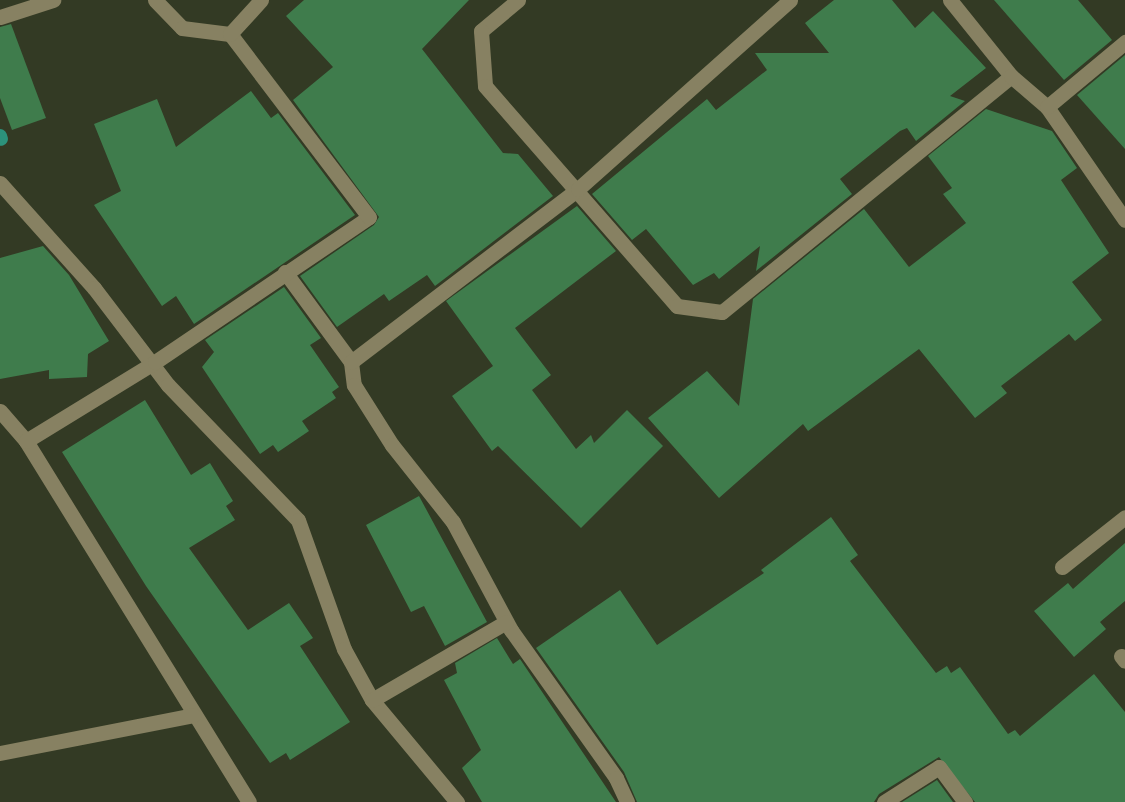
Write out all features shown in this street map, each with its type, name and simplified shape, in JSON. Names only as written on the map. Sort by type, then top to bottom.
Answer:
[{"type":"street","points":[[0,17],[53,0]]},
{"type":"street","points":[[26,441],[155,362],[369,217],[230,34],[182,28],[156,0]]},
{"type":"street","points":[[230,34],[261,0]]},
{"type":"street","points":[[518,0],[481,31],[485,86],[578,189],[677,306],[722,312],[1011,76]]},
{"type":"street","points":[[351,362],[578,189],[790,0]]},
{"type":"street","points":[[950,0],[1011,76],[1047,107],[1125,220]]},
{"type":"street","points":[[1047,107],[1125,42]]},
{"type":"street","points":[[0,183],[155,362],[168,385],[298,520],[344,649],[372,700],[456,802]]},
{"type":"street","points":[[285,272],[351,362],[354,385],[392,445],[453,522],[507,622],[616,778],[627,802]]},
{"type":"street","points":[[0,411],[26,441],[249,802]]},
{"type":"street","points":[[1062,567],[1125,517]]},
{"type":"street","points":[[372,700],[507,622]]},
{"type":"street","points":[[0,753],[194,715]]},
{"type":"street","points":[[884,802],[939,767],[964,802]]},
{"type":"building","points":[[304,0],[469,0],[422,49],[503,153],[518,154],[553,196],[435,286],[427,275],[389,301],[384,294],[337,327],[300,276],[374,225],[379,217],[293,100],[333,67],[286,16]]},
{"type":"building","points":[[834,0],[892,0],[915,28],[933,11],[986,68],[950,96],[965,101],[916,141],[907,128],[900,131],[840,179],[852,194],[756,271],[760,246],[719,279],[714,273],[693,285],[646,229],[632,240],[592,194],[707,99],[716,110],[767,70],[755,53],[829,53],[805,23]]},
{"type":"building","points":[[994,0],[1078,0],[1112,40],[1064,80]]},
{"type":"building","points":[[11,24],[46,118],[12,130],[0,98],[0,27]]},
{"type":"building","points":[[1125,55],[1125,149],[1077,95]]},
{"type":"building","points":[[251,91],[271,118],[278,113],[355,215],[194,324],[176,296],[162,306],[94,205],[121,191],[94,124],[157,99],[176,147]]},
{"type":"building","points":[[986,109],[1052,131],[1077,168],[1061,180],[1109,253],[1072,282],[1102,320],[1075,341],[1069,334],[1001,386],[1007,393],[975,418],[919,349],[808,431],[803,424],[719,498],[648,418],[707,371],[739,406],[753,299],[864,209],[909,267],[966,223],[943,194],[952,188],[928,156]]},
{"type":"building","points":[[577,206],[616,251],[515,328],[551,375],[532,390],[576,449],[591,435],[594,443],[627,410],[663,446],[581,528],[498,446],[492,451],[452,396],[493,366],[446,301]]},
{"type":"building","points":[[43,246],[69,275],[109,341],[88,354],[87,377],[49,379],[49,370],[0,379],[0,258]]},
{"type":"building","points":[[284,287],[321,338],[310,345],[339,387],[332,392],[336,398],[302,421],[309,431],[278,452],[273,445],[260,454],[202,367],[214,352],[205,340]]},
{"type":"building","points":[[145,400],[191,475],[210,463],[233,501],[226,506],[235,520],[189,548],[248,630],[289,603],[313,638],[300,646],[350,722],[290,760],[286,753],[270,763],[146,586],[62,452]]},
{"type":"building","points":[[419,496],[487,622],[445,646],[424,606],[411,612],[366,525]]},
{"type":"building","points":[[831,517],[858,555],[850,561],[936,673],[947,666],[951,673],[960,667],[1008,734],[1015,730],[1020,736],[1094,674],[1125,712],[1125,802],[975,802],[939,757],[879,794],[874,802],[637,802],[624,772],[536,648],[620,590],[657,645],[764,573],[761,570]]},
{"type":"building","points":[[1125,543],[1125,601],[1100,622],[1106,629],[1074,657],[1034,611],[1068,583],[1073,589]]},
{"type":"building","points":[[497,638],[513,664],[520,659],[616,802],[482,802],[462,768],[481,750],[444,680],[457,673],[455,663]]},
{"type":"building","points":[[937,780],[953,802],[902,802]]}]
